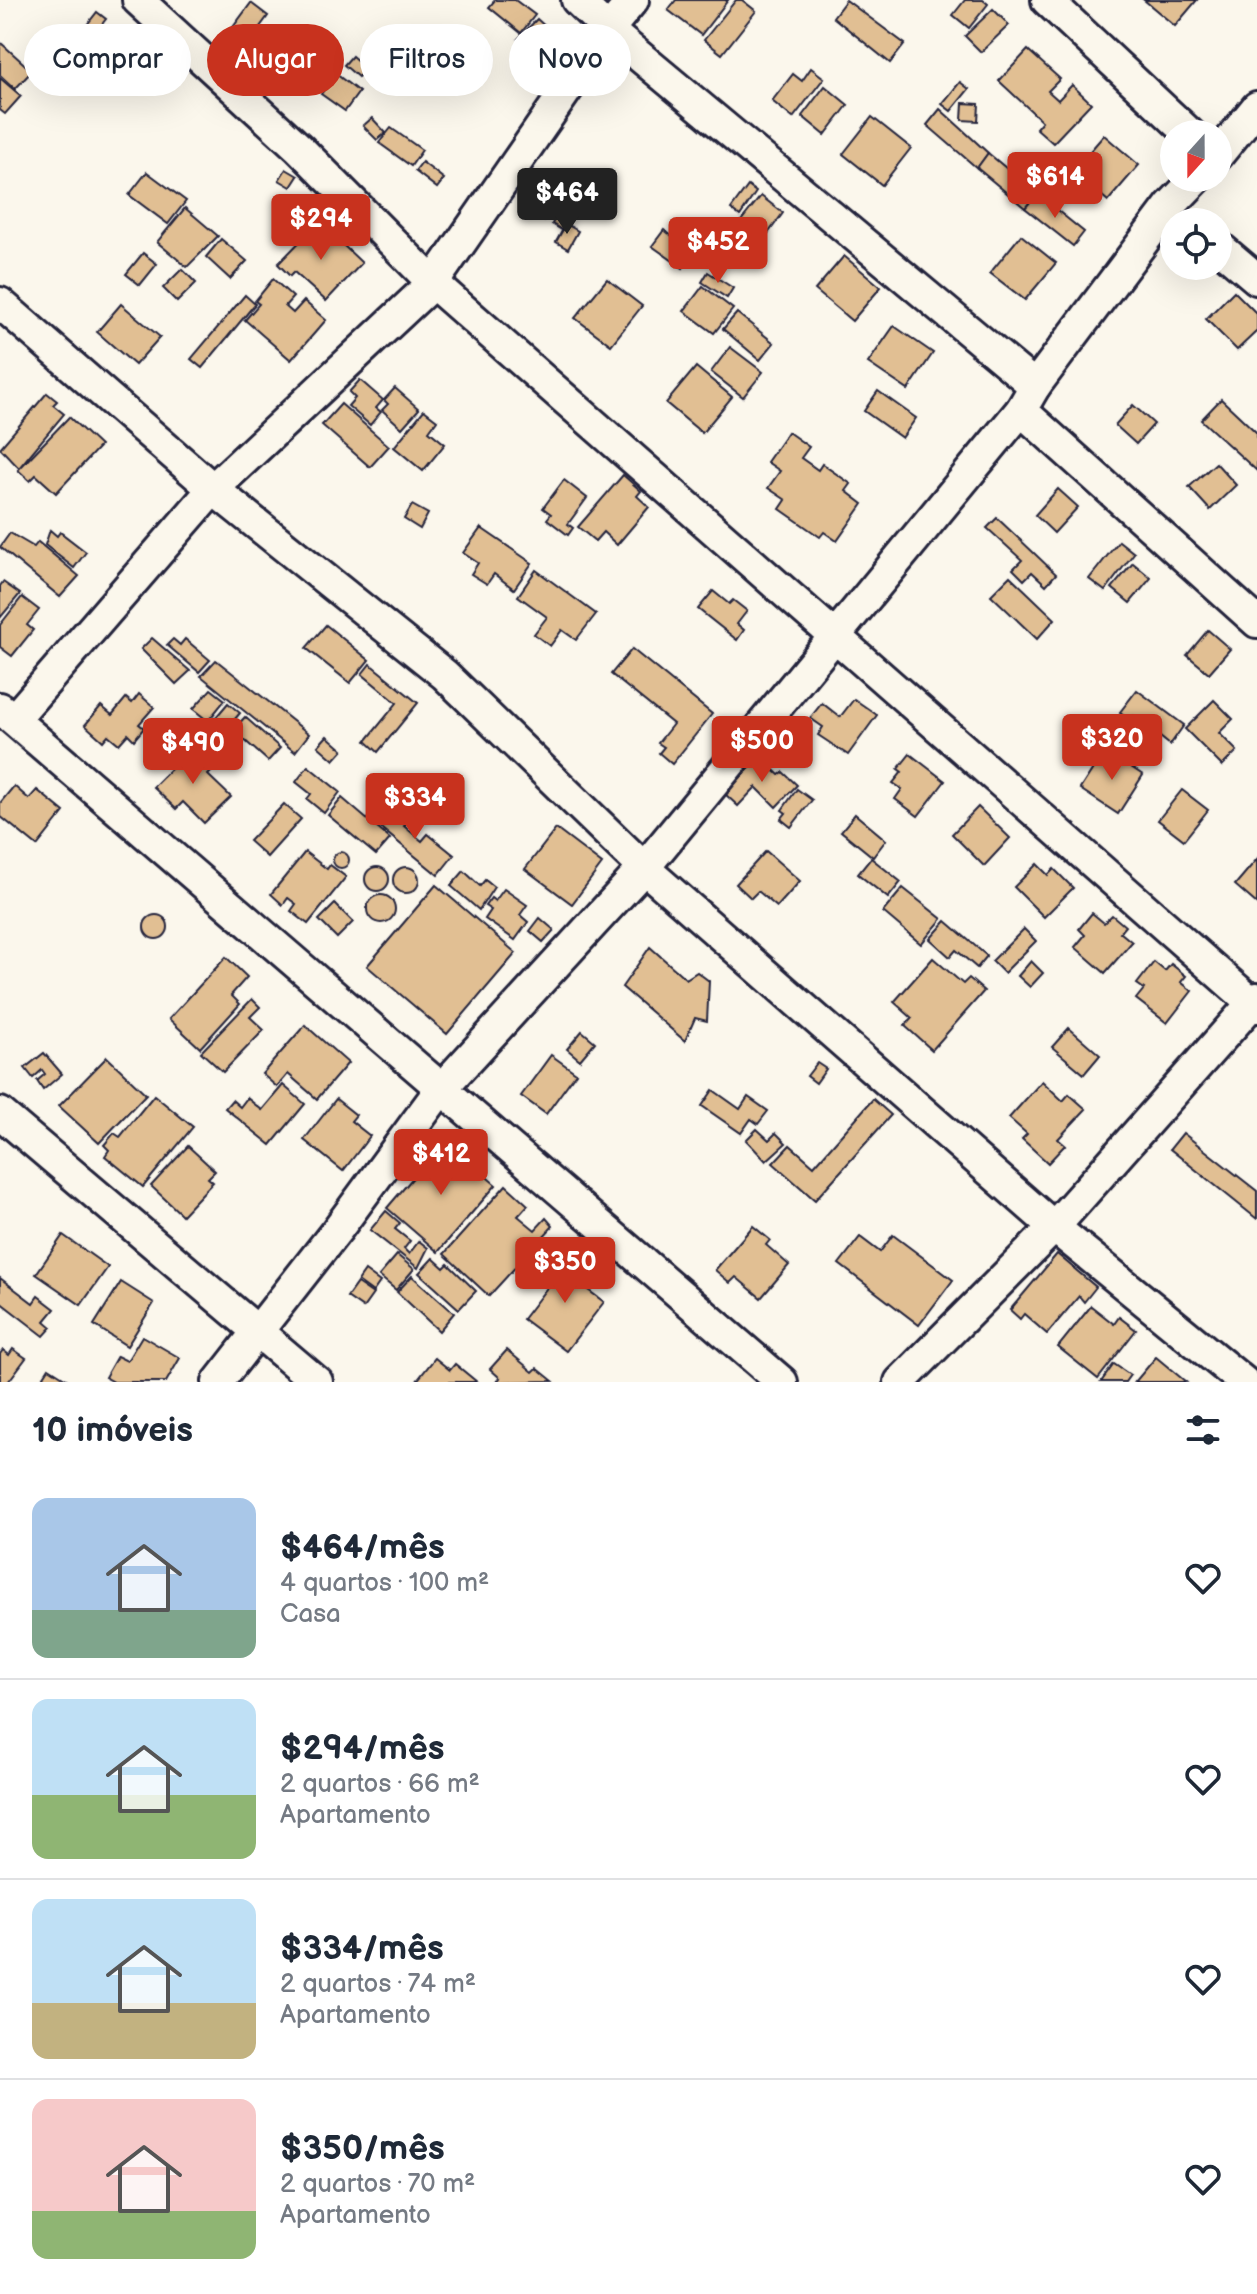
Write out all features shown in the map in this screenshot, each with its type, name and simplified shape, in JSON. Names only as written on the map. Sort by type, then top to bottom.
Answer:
[{"type":"street","points":[[138,0],[299,148],[433,283],[835,639],[1256,1002],[1054,1227],[900,1382]]},
{"type":"street","points":[[577,0],[602,24]]},
{"type":"street","points":[[613,24],[633,0]]},
{"type":"street","points":[[1047,0],[1175,120]]},
{"type":"street","points":[[631,50],[1028,398],[1257,622]]},
{"type":"street","points":[[562,96],[433,283],[213,489],[7,713],[440,1090],[782,1382]]},
{"type":"street","points":[[1232,138],[1257,107]]},
{"type":"street","points":[[218,1382],[337,1230],[440,1090],[644,868],[835,639],[1160,238]]},
{"type":"street","points":[[1232,258],[1257,279]]},
{"type":"street","points":[[0,303],[213,489],[445,675],[644,868],[1054,1227],[1244,1382]]},
{"type":"street","points":[[0,1113],[317,1382]]},
{"type":"building","points":[[495,0],[515,0],[535,15],[528,24],[510,24],[489,7]]},
{"type":"building","points":[[676,0],[728,0],[701,35],[668,10]]},
{"type":"building","points":[[736,0],[742,0],[756,11],[722,54],[704,40]]},
{"type":"building","points":[[846,0],[905,44],[890,63],[833,17]]},
{"type":"building","points":[[965,0],[983,0],[988,4],[969,28],[953,15]]},
{"type":"building","points":[[1144,0],[1197,0],[1175,26]]},
{"type":"building","points":[[251,3],[268,16],[262,24],[235,24]]},
{"type":"building","points":[[993,9],[1009,25],[981,52],[965,36]]},
{"type":"building","points":[[97,12],[106,19],[102,24],[88,24]]},
{"type":"building","points":[[0,42],[24,64],[24,79],[15,89],[0,75]]},
{"type":"building","points":[[1028,50],[1060,79],[1048,91],[1058,100],[1072,85],[1091,103],[1053,143],[1036,128],[1042,121],[999,81]]},
{"type":"building","points":[[352,56],[360,63],[360,75],[358,77],[344,65]]},
{"type":"building","points":[[811,68],[824,78],[793,118],[772,101],[793,74],[802,81]]},
{"type":"building","points":[[0,78],[21,96],[5,114],[0,110]]},
{"type":"building","points":[[344,80],[359,92],[345,111],[324,96],[344,96]]},
{"type":"building","points":[[960,82],[969,89],[951,111],[942,104]]},
{"type":"building","points":[[825,86],[848,105],[825,135],[802,116]]},
{"type":"building","points":[[963,103],[979,104],[978,121],[962,120]]},
{"type":"building","points":[[940,109],[988,153],[977,168],[927,125]]},
{"type":"building","points":[[872,117],[911,148],[882,185],[843,154]]},
{"type":"building","points":[[372,118],[386,133],[377,140],[363,126]]},
{"type":"building","points":[[391,128],[422,150],[411,166],[379,143]]},
{"type":"building","points":[[1104,135],[1139,165],[1108,201],[1073,171]]},
{"type":"building","points":[[988,153],[1037,194],[1025,208],[977,168]]},
{"type":"building","points":[[422,162],[444,179],[437,188],[415,171]]},
{"type":"building","points":[[286,169],[298,176],[291,187],[279,180]]},
{"type":"building","points":[[147,172],[186,201],[168,224],[129,195]]},
{"type":"building","points":[[748,186],[756,192],[740,216],[731,209]]},
{"type":"building","points":[[1037,194],[1084,232],[1073,246],[1025,208]]},
{"type":"building","points":[[761,196],[783,213],[764,239],[741,221]]},
{"type":"building","points":[[539,201],[551,208],[544,221],[532,214]]},
{"type":"building","points":[[560,207],[571,212],[562,230],[552,224]]},
{"type":"building","points":[[185,208],[218,236],[187,267],[157,242]]},
{"type":"building","points":[[319,222],[362,263],[326,301],[294,272],[290,276],[278,264]]},
{"type":"building","points":[[566,224],[578,231],[568,249],[556,242]]},
{"type":"building","points":[[664,230],[694,252],[683,268],[652,246]]},
{"type":"building","points":[[1021,235],[1056,263],[1025,300],[990,273]]},
{"type":"building","points":[[221,239],[247,261],[230,279],[206,257]]},
{"type":"building","points":[[143,253],[157,264],[140,285],[126,274]]},
{"type":"building","points":[[844,256],[881,287],[852,321],[815,290]]},
{"type":"building","points":[[182,269],[196,283],[177,302],[163,288]]},
{"type":"building","points":[[708,272],[733,288],[727,298],[702,282]]},
{"type":"building","points":[[273,279],[293,297],[285,306],[293,313],[304,301],[326,320],[291,360],[245,320],[259,304],[255,301]]},
{"type":"building","points":[[607,279],[642,306],[611,345],[575,318]]},
{"type":"building","points":[[703,286],[733,309],[714,333],[684,311]]},
{"type":"building","points":[[1234,291],[1257,314],[1257,331],[1237,350],[1206,319]]},
{"type":"building","points":[[245,295],[255,304],[202,368],[191,359]]},
{"type":"building","points":[[121,304],[160,337],[135,365],[97,332]]},
{"type":"building","points":[[737,313],[774,343],[760,360],[723,329]]},
{"type":"building","points":[[894,326],[933,353],[908,390],[868,363]]},
{"type":"building","points":[[730,347],[763,372],[743,397],[711,372]]},
{"type":"building","points":[[696,367],[732,397],[702,433],[666,403]]},
{"type":"building","points":[[360,380],[383,400],[376,408],[381,412],[370,425],[348,406],[355,398],[349,392]]},
{"type":"building","points":[[395,388],[419,409],[402,428],[382,410],[388,404],[384,400]]},
{"type":"building","points":[[878,391],[916,418],[902,438],[864,411]]},
{"type":"building","points":[[47,393],[57,401],[53,405],[64,414],[19,468],[0,448]]},
{"type":"building","points":[[1221,399],[1257,433],[1257,471],[1201,420]]},
{"type":"building","points":[[341,404],[389,446],[370,467],[322,425]]},
{"type":"building","points":[[1133,405],[1154,424],[1136,444],[1115,425]]},
{"type":"building","points":[[424,410],[437,420],[429,431],[445,444],[423,471],[394,447]]},
{"type":"building","points":[[69,417],[100,446],[56,493],[36,475],[30,481],[18,470]]},
{"type":"building","points":[[788,432],[809,447],[801,458],[818,470],[822,464],[851,484],[846,491],[863,504],[837,541],[824,532],[820,537],[780,509],[786,500],[768,488],[780,471],[767,462]]},
{"type":"building","points":[[1216,463],[1236,485],[1210,510],[1189,487]]},
{"type":"building","points":[[623,475],[641,491],[637,496],[649,507],[617,545],[603,532],[595,541],[578,527]]},
{"type":"building","points":[[564,480],[587,498],[568,524],[573,528],[568,535],[547,519],[551,514],[543,508]]},
{"type":"building","points":[[1058,489],[1078,507],[1054,533],[1035,515]]},
{"type":"building","points":[[412,505],[428,514],[420,529],[404,519]]},
{"type":"building","points":[[997,518],[1056,574],[1046,585],[1032,572],[1024,580],[1013,569],[1022,560],[987,528]]},
{"type":"building","points":[[481,528],[532,563],[514,589],[494,574],[487,584],[471,574],[478,563],[463,553]]},
{"type":"building","points":[[50,530],[57,536],[60,532],[86,552],[74,568],[45,545]]},
{"type":"building","points":[[10,533],[34,547],[38,542],[79,576],[60,597],[0,547]]},
{"type":"building","points":[[1119,541],[1134,553],[1105,591],[1089,579]]},
{"type":"building","points":[[1133,563],[1151,578],[1130,603],[1112,588]]},
{"type":"building","points":[[536,570],[596,614],[576,640],[562,630],[550,646],[534,634],[547,617],[518,596]]},
{"type":"building","points":[[1010,576],[1055,619],[1037,639],[991,595]]},
{"type":"building","points":[[3,582],[20,594],[0,618],[0,586]]},
{"type":"building","points":[[713,591],[729,604],[733,600],[747,611],[737,624],[744,630],[737,640],[698,609]]},
{"type":"building","points":[[22,597],[39,610],[27,625],[33,630],[12,656],[0,647],[0,625]]},
{"type":"building","points":[[326,625],[369,660],[350,683],[306,648]]},
{"type":"building","points":[[1208,630],[1230,649],[1209,673],[1187,655]]},
{"type":"building","points":[[152,638],[190,671],[176,684],[141,649]]},
{"type":"building","points":[[173,639],[180,645],[185,639],[210,660],[199,672],[167,645]]},
{"type":"building","points":[[632,649],[712,714],[672,764],[659,753],[664,747],[658,743],[673,724],[611,674]]},
{"type":"building","points":[[216,660],[309,734],[295,752],[201,676]]},
{"type":"building","points":[[370,664],[418,703],[378,752],[366,741],[397,703],[362,674]]},
{"type":"building","points":[[211,689],[225,700],[208,721],[193,709]]},
{"type":"building","points":[[1137,690],[1184,725],[1170,745],[1134,716],[1131,720],[1120,712]]},
{"type":"building","points":[[139,694],[154,707],[139,724],[144,728],[134,740],[128,734],[119,744],[108,735],[103,741],[85,725],[101,706],[112,715],[126,698],[132,703]]},
{"type":"building","points":[[854,699],[877,715],[848,755],[818,735],[823,727],[810,718],[822,703],[840,717]]},
{"type":"building","points":[[1214,700],[1233,719],[1219,733],[1237,751],[1222,766],[1185,729]]},
{"type":"building","points":[[228,703],[240,713],[223,733],[211,723]]},
{"type":"building","points":[[245,717],[280,748],[268,761],[233,730]]},
{"type":"building","points":[[327,736],[343,750],[334,760],[318,746]]},
{"type":"building","points":[[194,746],[216,767],[208,775],[231,797],[204,823],[183,802],[176,809],[153,787]]},
{"type":"building","points":[[1105,750],[1143,775],[1118,814],[1080,789]]},
{"type":"building","points":[[910,754],[945,781],[918,816],[895,799],[902,789],[893,783],[902,772],[898,769]]},
{"type":"building","points":[[760,757],[779,775],[783,772],[797,785],[776,807],[756,787],[738,806],[725,794]]},
{"type":"building","points":[[308,766],[340,792],[324,813],[307,799],[311,794],[296,782]]},
{"type":"building","points":[[14,786],[29,799],[37,790],[64,812],[37,846],[0,816],[0,803]]},
{"type":"building","points":[[797,789],[812,800],[791,827],[781,819],[786,813],[782,810]]},
{"type":"building","points":[[1182,790],[1208,810],[1184,840],[1158,820]]},
{"type":"building","points":[[342,798],[390,839],[376,855],[328,815]]},
{"type":"building","points":[[284,804],[301,819],[267,857],[249,841]]},
{"type":"building","points":[[392,804],[410,818],[404,826],[422,841],[428,834],[454,855],[438,875],[376,824]]},
{"type":"building","points":[[978,807],[1010,838],[984,866],[952,834]]},
{"type":"building","points":[[855,814],[886,840],[873,857],[841,831]]},
{"type":"building","points":[[556,829],[602,864],[572,904],[525,869]]},
{"type":"building","points":[[766,851],[800,881],[777,907],[758,891],[751,898],[736,884]]},
{"type":"building","points":[[305,852],[327,869],[330,865],[346,877],[308,924],[291,911],[296,904],[288,898],[283,905],[271,894]]},
{"type":"building","points":[[341,852],[349,860],[341,868],[333,860]]},
{"type":"building","points":[[871,858],[901,882],[888,898],[858,874]]},
{"type":"building","points":[[1257,859],[1257,904],[1235,885]]},
{"type":"building","points":[[1037,864],[1048,875],[1054,869],[1073,888],[1044,917],[1014,887]]},
{"type":"building","points":[[377,867],[385,871],[389,879],[385,887],[377,891],[369,887],[365,879],[369,871]]},
{"type":"building","points":[[406,867],[415,871],[419,880],[415,889],[406,893],[397,889],[393,880],[397,871]]},
{"type":"building","points":[[464,871],[480,886],[485,880],[494,887],[479,910],[451,886]]},
{"type":"building","points":[[436,885],[516,953],[447,1034],[367,966]]},
{"type":"building","points":[[903,888],[942,919],[921,944],[883,912]]},
{"type":"building","points":[[504,889],[527,905],[520,915],[528,922],[515,940],[485,919],[491,910],[485,906],[491,898],[495,901]]},
{"type":"building","points":[[381,895],[391,899],[395,909],[391,919],[381,923],[371,919],[367,909],[371,899]]},
{"type":"building","points":[[335,904],[353,922],[337,938],[319,920]]},
{"type":"building","points":[[1092,913],[1104,923],[1112,915],[1125,926],[1120,932],[1132,942],[1105,973],[1075,947],[1085,935],[1079,929]]},
{"type":"building","points":[[156,915],[167,922],[168,927],[161,938],[156,939],[145,932],[144,927],[151,916]]},
{"type":"building","points":[[540,918],[554,930],[543,942],[530,931]]},
{"type":"building","points":[[946,921],[987,956],[977,968],[956,950],[950,957],[930,939]]},
{"type":"building","points":[[1024,929],[1036,941],[1004,973],[992,961]]},
{"type":"building","points":[[650,947],[686,979],[697,972],[709,981],[707,1021],[695,1018],[685,1041],[622,987]]},
{"type":"building","points":[[226,957],[247,977],[231,995],[240,1004],[200,1048],[169,1019]]},
{"type":"building","points":[[933,958],[963,984],[969,978],[984,991],[932,1050],[905,1026],[912,1018],[894,1002]]},
{"type":"building","points":[[1031,961],[1043,973],[1030,987],[1018,976]]},
{"type":"building","points":[[1154,962],[1165,971],[1171,964],[1186,976],[1181,982],[1192,991],[1167,1023],[1136,999],[1144,989],[1137,984]]},
{"type":"building","points":[[252,999],[260,1007],[250,1017],[264,1030],[223,1072],[201,1052]]},
{"type":"building","points":[[305,1025],[348,1063],[317,1099],[288,1074],[277,1087],[262,1074]]},
{"type":"building","points":[[1069,1028],[1100,1055],[1084,1074],[1052,1047]]},
{"type":"building","points":[[582,1031],[595,1042],[580,1060],[567,1049]]},
{"type":"building","points":[[44,1053],[62,1074],[43,1090],[37,1081],[45,1074],[42,1070],[33,1078],[25,1068]]},
{"type":"building","points":[[551,1055],[576,1073],[546,1114],[521,1096]]},
{"type":"building","points":[[107,1057],[146,1094],[99,1143],[59,1106]]},
{"type":"building","points":[[817,1063],[826,1069],[816,1083],[807,1076]]},
{"type":"building","points":[[1042,1081],[1063,1101],[1069,1094],[1086,1109],[1058,1139],[1065,1145],[1048,1163],[1022,1139],[1027,1134],[1009,1118]]},
{"type":"building","points":[[283,1085],[305,1104],[271,1145],[225,1108],[232,1100],[240,1107],[247,1098],[262,1110]]},
{"type":"building","points":[[713,1090],[740,1109],[748,1097],[768,1111],[758,1124],[751,1119],[741,1133],[702,1106]]},
{"type":"building","points":[[154,1095],[193,1127],[143,1187],[105,1156],[109,1150],[104,1145],[114,1133],[120,1137]]},
{"type":"building","points":[[336,1099],[356,1115],[351,1121],[370,1136],[343,1171],[304,1140]]},
{"type":"building","points":[[873,1099],[891,1115],[815,1200],[773,1163],[790,1145],[814,1166]]},
{"type":"building","points":[[757,1129],[769,1140],[776,1133],[786,1143],[766,1161],[746,1140]]},
{"type":"building","points":[[1183,1133],[1257,1191],[1257,1219],[1170,1149]]},
{"type":"building","points":[[446,1139],[461,1152],[450,1165],[456,1171],[466,1159],[496,1185],[438,1252],[387,1208]]},
{"type":"building","points":[[188,1146],[215,1171],[208,1178],[213,1182],[182,1215],[151,1186]]},
{"type":"building","points":[[506,1185],[528,1205],[518,1216],[535,1230],[546,1218],[553,1226],[489,1296],[444,1254]]},
{"type":"building","points":[[386,1211],[400,1223],[395,1229],[410,1241],[404,1249],[409,1254],[419,1241],[428,1248],[418,1268],[370,1230]]},
{"type":"building","points":[[753,1226],[770,1240],[766,1245],[789,1265],[761,1298],[736,1277],[730,1283],[715,1270]]},
{"type":"building","points":[[63,1235],[108,1267],[81,1305],[36,1274]]},
{"type":"building","points":[[893,1235],[953,1280],[919,1325],[839,1264],[860,1237],[880,1252]]},
{"type":"building","points":[[1057,1254],[1096,1287],[1084,1302],[1079,1296],[1047,1334],[1024,1314],[1020,1319],[1010,1310]]},
{"type":"building","points":[[397,1255],[414,1269],[396,1290],[379,1276]]},
{"type":"building","points":[[572,1255],[595,1272],[584,1287],[604,1302],[566,1351],[523,1319]]},
{"type":"building","points":[[433,1258],[444,1268],[448,1264],[476,1291],[459,1309],[419,1273]]},
{"type":"building","points":[[365,1271],[380,1282],[373,1292],[358,1281]]},
{"type":"building","points":[[412,1276],[454,1313],[439,1331],[397,1292]]},
{"type":"building","points":[[0,1278],[33,1303],[38,1296],[55,1309],[45,1321],[52,1327],[44,1336],[0,1302]]},
{"type":"building","points":[[121,1282],[154,1303],[127,1346],[94,1325]]},
{"type":"building","points":[[357,1283],[373,1294],[363,1308],[347,1297]]},
{"type":"building","points":[[1091,1306],[1114,1324],[1119,1317],[1136,1330],[1098,1379],[1058,1347]]},
{"type":"building","points":[[142,1336],[180,1358],[166,1382],[114,1382],[105,1377],[117,1356],[127,1361]]},
{"type":"building","points":[[13,1349],[26,1358],[8,1382],[0,1382],[0,1354],[3,1350],[9,1355]]},
{"type":"building","points":[[507,1350],[533,1372],[537,1368],[553,1381],[497,1382],[500,1378],[490,1369]]},
{"type":"building","points":[[1156,1357],[1186,1382],[1135,1382]]},
{"type":"building","points":[[435,1358],[450,1370],[455,1364],[477,1382],[416,1382]]},
{"type":"building","points":[[1114,1364],[1130,1375],[1125,1382],[1101,1382]]},
{"type":"building","points":[[49,1368],[71,1382],[40,1382]]}]
